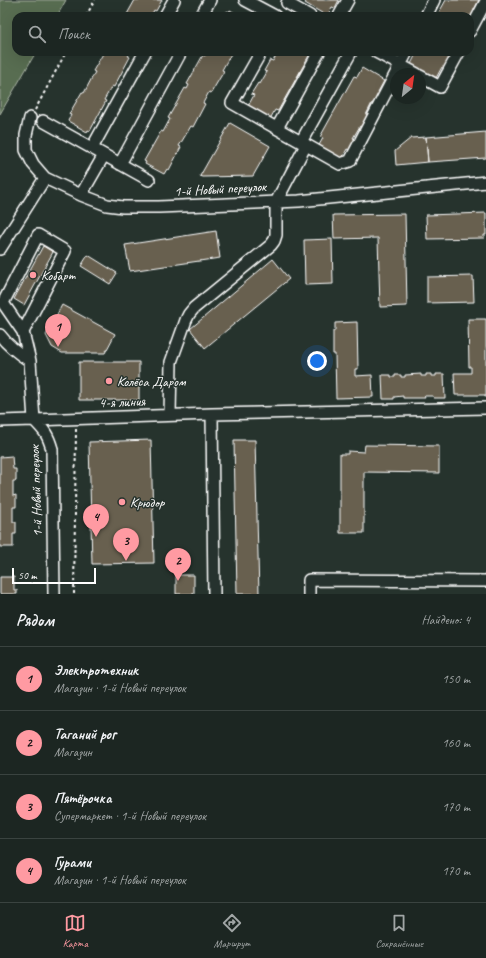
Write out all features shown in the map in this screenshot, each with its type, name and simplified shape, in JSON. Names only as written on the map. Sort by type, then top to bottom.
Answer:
[{"type":"street","points":[[167,12],[174,0]]},
{"type":"street","points":[[203,12],[210,0]]},
{"type":"street","points":[[245,0],[268,12]]},
{"type":"street","points":[[341,12],[348,0]]},
{"type":"street","points":[[428,12],[434,0]]},
{"type":"street","points":[[282,12],[288,2],[304,12]]},
{"type":"street","points":[[474,24],[486,2]]},
{"type":"street","points":[[92,148],[144,56]]},
{"type":"street","points":[[120,164],[179,56]]},
{"type":"street","points":[[259,56],[232,103],[340,164],[350,161],[405,56]]},
{"type":"street","points":[[277,128],[317,56]]},
{"type":"street","points":[[170,415],[171,362],[186,320],[194,308],[274,241],[276,235],[276,202],[349,56]]},
{"type":"street","points":[[383,56],[406,68]]},
{"type":"street","points":[[426,79],[440,87],[457,56]]},
{"type":"street","points":[[0,249],[45,178],[33,164],[26,150],[26,135],[30,118]]},
{"type":"street","points":[[43,121],[149,180]]},
{"type":"street","points":[[81,195],[104,155]]},
{"type":"street","name":"1-й Новый переулок","points":[[45,178],[81,195],[107,205],[123,207],[299,201],[486,182]]},
{"type":"street","points":[[23,332],[65,251],[38,235],[4,303],[23,332],[30,361],[34,420]]},
{"type":"street","points":[[0,335],[5,342],[30,361]]},
{"type":"street","name":"4-я линия","points":[[2,418],[34,420],[170,415],[486,408]]},
{"type":"street","points":[[212,414],[214,594]]},
{"type":"street","name":"1-й Новый переулок","points":[[34,420],[44,430],[50,439],[52,449],[54,594]]},
{"type":"street","points":[[309,594],[309,580],[486,581]]},
{"type":"path","points":[[88,12],[95,0]]},
{"type":"path","points":[[30,118],[64,56]]},
{"type":"path","points":[[74,594],[76,419]]},
{"type":"green space","points":[[0,0],[66,0],[59,12],[12,12],[12,56],[34,56],[0,114]]},
{"type":"building","points":[[135,0],[162,0],[156,11],[128,12]]},
{"type":"building","points":[[307,0],[339,0],[335,8],[332,7],[329,12],[320,12],[305,3]]},
{"type":"building","points":[[446,0],[479,0],[474,10],[476,11],[474,15],[474,12],[439,12]]},
{"type":"building","points":[[102,56],[130,57],[114,87],[112,86],[104,100],[106,101],[90,131],[88,130],[87,132],[68,121],[71,115],[69,114],[82,92],[84,93],[95,72],[93,71]]},
{"type":"building","points":[[202,56],[230,56],[222,70],[224,71],[211,93],[209,92],[203,103],[205,104],[193,127],[191,126],[179,146],[181,147],[169,170],[167,169],[164,174],[145,164],[146,162],[144,161],[161,131],[163,132],[170,119],[168,118],[185,88],[187,89],[189,85],[187,84]]},
{"type":"building","points":[[276,56],[309,56],[278,111],[275,110],[270,119],[248,106],[254,95],[251,94],[258,83],[260,84],[267,72],[264,71],[270,60],[273,61]]},
{"type":"building","points":[[415,56],[451,57],[445,68],[442,67],[436,78],[426,72],[426,68],[418,68],[411,64]]},
{"type":"building","points":[[362,68],[384,81],[378,92],[381,93],[375,104],[372,103],[366,115],[368,116],[362,127],[360,126],[353,138],[355,139],[349,150],[347,149],[341,160],[318,147],[323,138],[320,137],[354,76],[357,77]]},
{"type":"building","points":[[230,123],[270,146],[253,176],[200,176]]},
{"type":"building","points":[[486,132],[486,158],[428,162],[426,137]]},
{"type":"building","points":[[426,137],[428,162],[396,165],[395,151],[411,138]]},
{"type":"building","points":[[486,213],[486,235],[484,235],[484,238],[427,239],[426,215]]},
{"type":"building","points":[[405,214],[407,306],[380,307],[378,238],[334,239],[333,215]]},
{"type":"building","points":[[216,231],[220,258],[130,271],[125,245]]},
{"type":"building","points":[[332,239],[333,284],[305,285],[304,240]]},
{"type":"building","name":"Кобарт","points":[[43,246],[53,252],[24,305],[14,299]]},
{"type":"building","points":[[88,255],[117,273],[110,284],[81,266]]},
{"type":"building","points":[[273,259],[289,279],[205,348],[190,329]]},
{"type":"building","points":[[473,276],[474,302],[427,303],[427,277]]},
{"type":"building","points":[[62,305],[115,334],[105,353],[62,353],[52,347],[46,335]]},
{"type":"building","points":[[468,319],[486,319],[486,397],[485,395],[455,395],[454,373],[471,373],[471,367],[469,367]]},
{"type":"building","points":[[357,322],[358,369],[355,369],[355,376],[372,375],[373,397],[336,398],[335,354],[333,354],[333,331],[335,331],[335,323]]},
{"type":"building","name":"Колёса Даром","points":[[79,362],[139,362],[139,400],[79,400]]},
{"type":"building","points":[[421,374],[421,376],[431,374],[431,376],[436,376],[436,374],[444,374],[445,398],[424,396],[425,398],[403,398],[403,396],[394,397],[394,399],[383,399],[382,375],[391,375],[391,377],[395,377],[395,375],[401,375],[401,377],[405,377],[405,375]]},
{"type":"building","name":"Крюдор","points":[[151,440],[154,563],[92,564],[89,442]]},
{"type":"building","points":[[234,440],[255,440],[259,594],[237,594]]},
{"type":"building","points":[[365,445],[439,446],[439,473],[364,472],[364,533],[340,533],[340,454],[348,454],[348,451],[364,452]]},
{"type":"building","points":[[12,456],[13,469],[16,469],[16,481],[13,481],[13,496],[16,495],[16,507],[13,507],[13,522],[16,522],[16,534],[13,534],[13,547],[0,547],[0,457]]},
{"type":"building","points":[[176,575],[194,575],[194,594],[176,594]]},
{"type":"building","points":[[0,577],[14,577],[14,590],[17,590],[17,594],[0,594]]},
{"type":"place","name":"Кобарт","points":[[33,275]]},
{"type":"place","name":"Электротехник","points":[[58,347]]},
{"type":"place","name":"Колёса Даром","points":[[109,381]]},
{"type":"place","name":"Крюдор","points":[[122,502]]},
{"type":"place","name":"Гурами","points":[[96,537]]},
{"type":"place","name":"Пятёрочка","points":[[126,561]]},
{"type":"place","name":"Таганий рог","points":[[178,581]]}]
